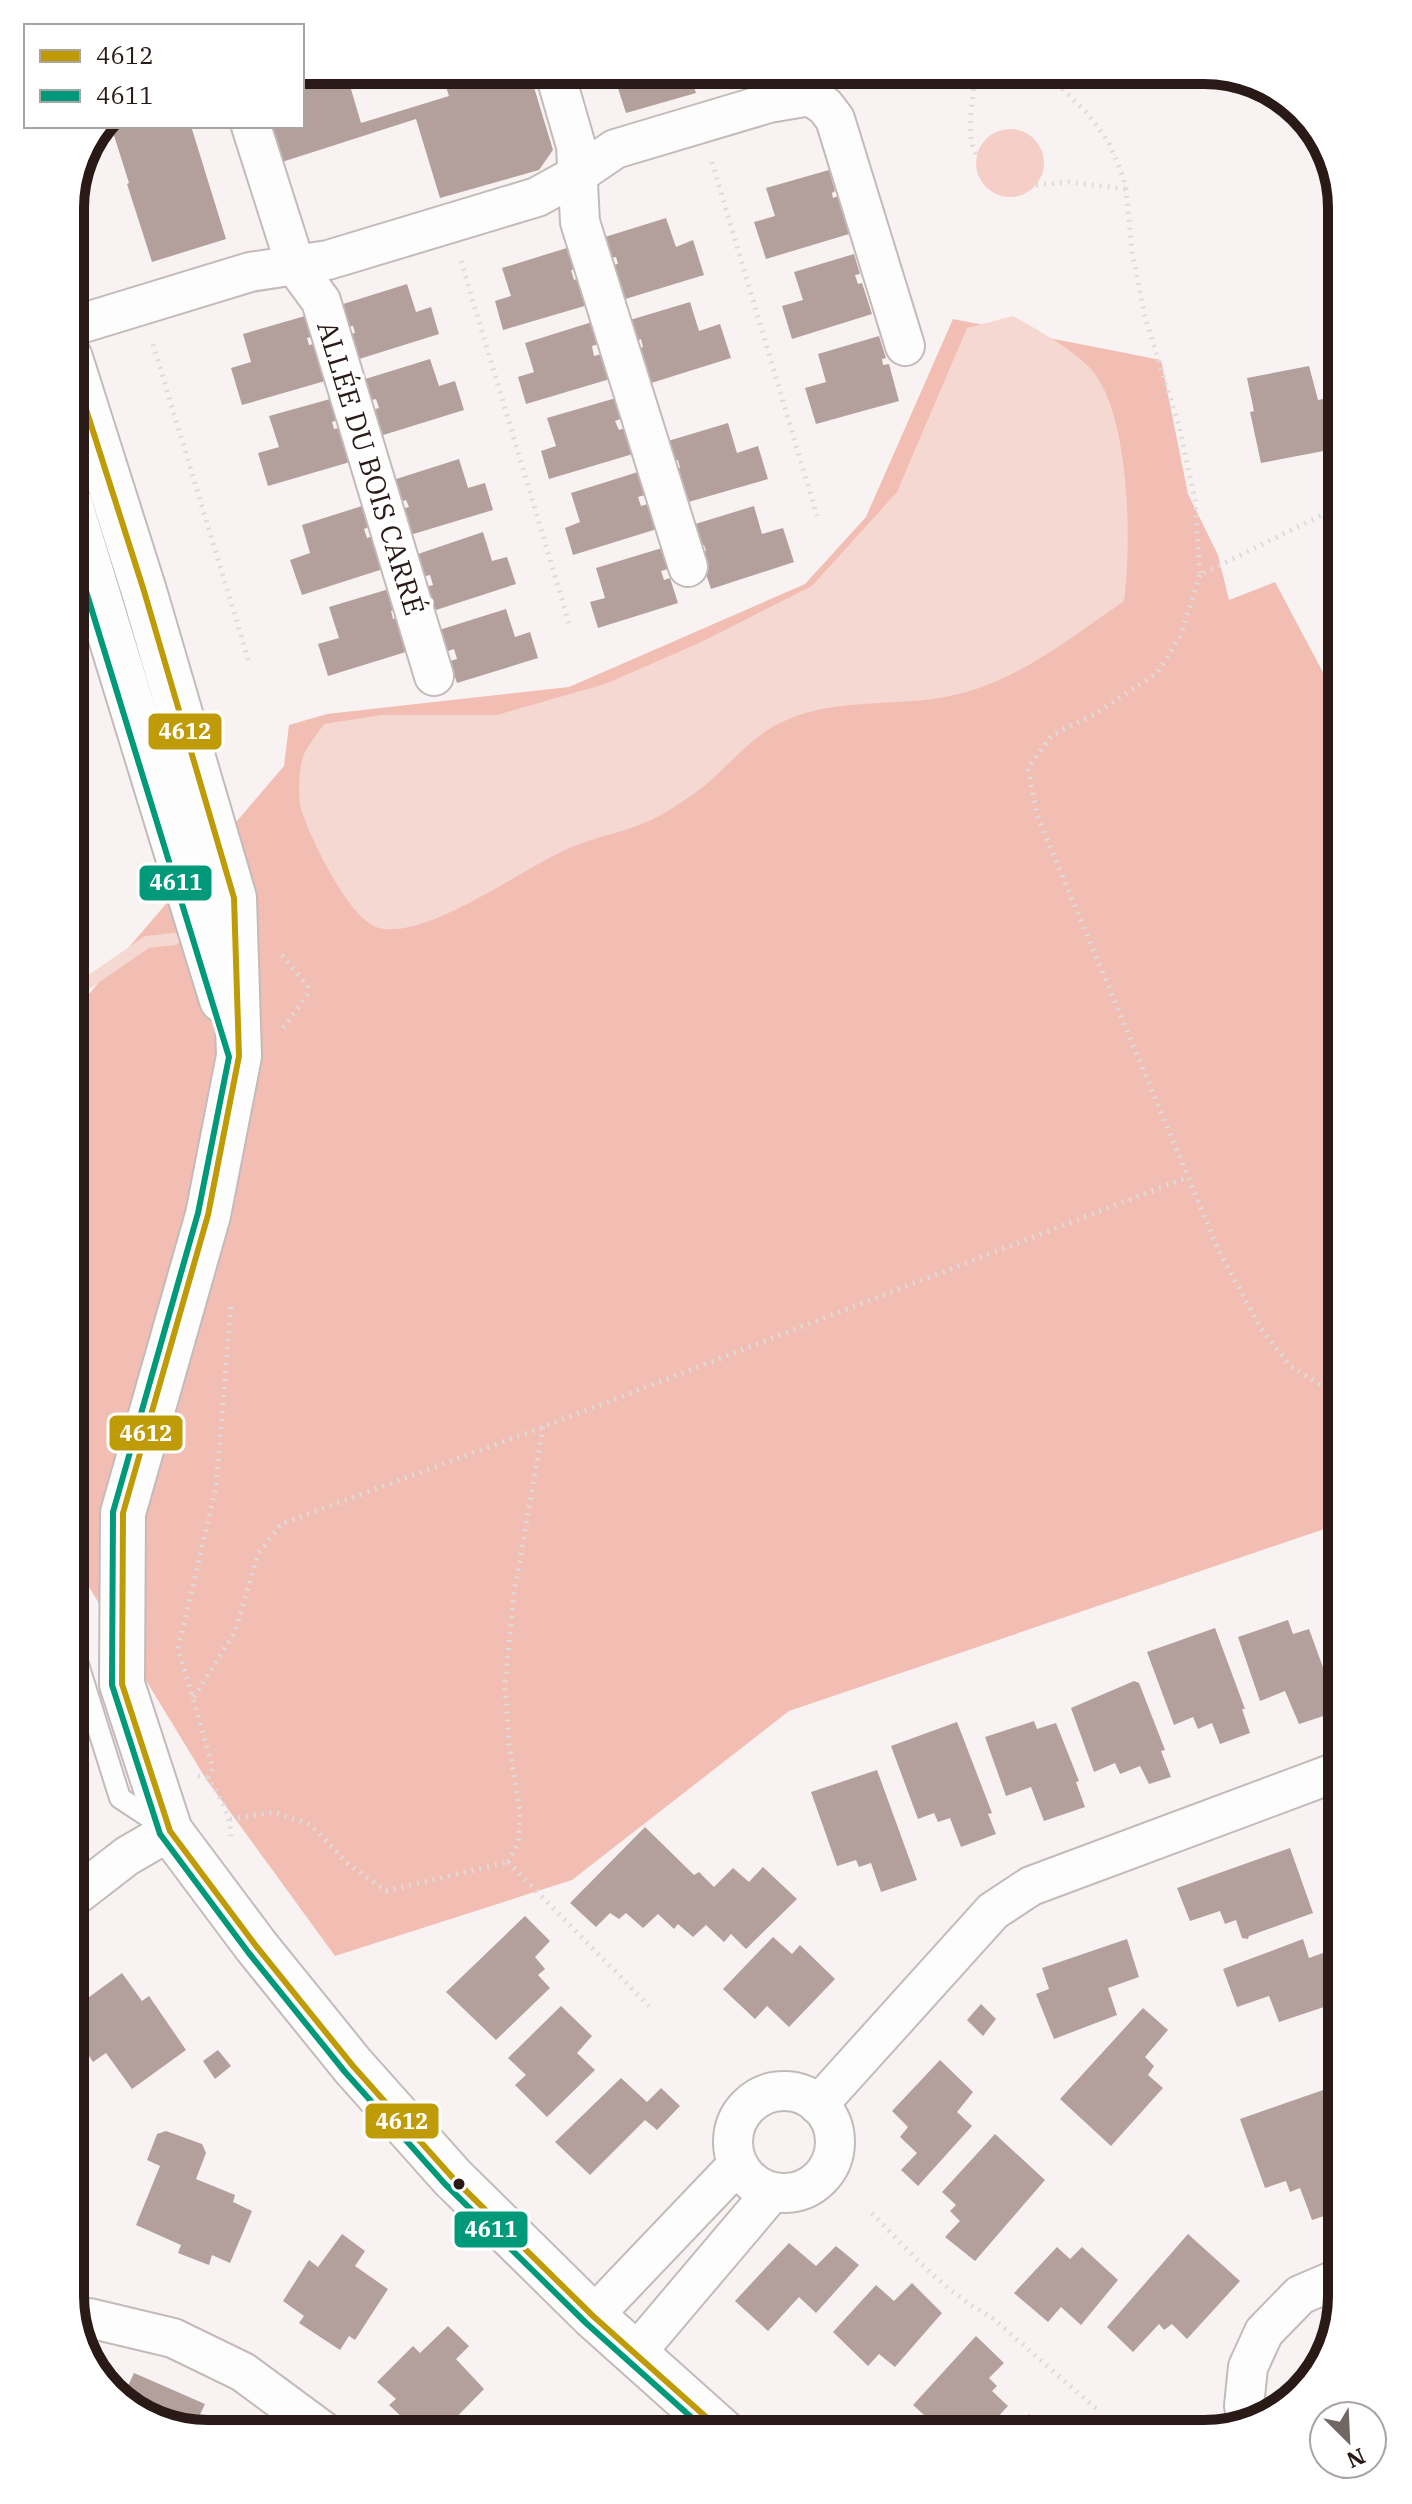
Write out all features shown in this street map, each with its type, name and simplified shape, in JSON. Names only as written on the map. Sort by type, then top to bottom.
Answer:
[{"type":"street","points":[[558,84],[576,146],[580,222],[688,567]]},
{"type":"street","points":[[84,323],[250,272],[328,260],[537,197],[615,149],[790,98],[810,96],[825,106],[835,119],[905,346]]},
{"type":"street","name":"ALLÉE DU BOIS CARRÉ","points":[[252,128],[296,267],[321,301],[434,676]]},
{"type":"street","points":[[84,402],[144,591],[234,898],[239,1056],[208,1215],[123,1513],[122,1684],[170,1831],[256,1946],[353,2066],[452,2177],[593,2316],[709,2420]]},
{"type":"street","points":[[84,550],[239,1056]]},
{"type":"street","points":[[818,2105],[993,1911],[1031,1886],[1328,1775]]},
{"type":"street","points":[[84,1889],[127,1856],[170,1831]]},
{"type":"street","points":[[770,2092],[796,2092],[818,2105],[830,2121],[835,2141],[832,2160],[821,2177],[807,2188],[790,2193],[772,2192],[751,2183],[737,2165],[733,2134],[748,2106],[770,2092]]},
{"type":"street","points":[[593,2316],[737,2165]]},
{"type":"street","points":[[635,2354],[772,2192]]},
{"type":"street","points":[[1246,2413],[1248,2367],[1264,2332],[1300,2295],[1328,2283]]},
{"type":"street","points":[[86,2319],[173,2338],[243,2372],[308,2420]]},
{"type":"lane","points":[[84,1684],[120,1798],[170,1831]]},
{"type":"path","points":[[974,84],[970,123],[971,146],[976,154]]},
{"type":"path","points":[[1057,84],[1088,114],[1108,141],[1126,189],[1132,252],[1145,317],[1179,426],[1195,500],[1200,575],[1180,637],[1157,673],[1095,714],[1052,735],[1028,768],[1037,815],[1219,1251],[1260,1327],[1290,1366],[1328,1389]]},
{"type":"path","points":[[700,123],[817,516]]},
{"type":"path","points":[[1036,185],[1068,182],[1126,189]]},
{"type":"path","points":[[450,222],[569,623]]},
{"type":"path","points":[[142,305],[249,662]]},
{"type":"path","points":[[1200,575],[1328,512]]},
{"type":"path","points":[[194,1697],[235,1632],[258,1554],[281,1524],[543,1427],[1188,1177]]},
{"type":"path","points":[[208,1778],[230,1819],[274,1812],[311,1825],[347,1863],[386,1891],[508,1862],[519,1841],[520,1811],[509,1744],[505,1684],[514,1594],[543,1427]]},
{"type":"path","points":[[508,1862],[649,2006]]},
{"type":"path","points":[[872,2213],[971,2307],[990,2316],[1100,2412]]},
{"type":"shaded area","points":[[1017,129],[1038,144],[1044,163],[1042,176],[1034,187],[1017,197],[1003,197],[986,187],[978,176],[976,156],[986,139],[997,131]]},
{"type":"shaded area","points":[[1013,316],[1072,353],[1090,368],[1103,388],[1113,414],[1125,479],[1128,547],[1124,601],[1056,648],[985,686],[932,699],[834,707],[778,724],[754,740],[701,789],[663,814],[552,856],[449,913],[399,929],[379,928],[355,910],[322,857],[300,804],[302,760],[324,724],[382,715],[497,715],[605,684],[697,644],[812,586],[897,492],[967,328]]},
{"type":"shaded area","points":[[953,319],[1161,360],[1188,494],[1218,555],[1229,600],[1275,582],[1328,682],[1328,1528],[789,1711],[572,1880],[335,1956],[206,1779],[84,1579],[84,1000],[284,766],[289,725],[327,714],[569,687],[805,584],[866,517]]},
{"type":"building","points":[[304,84],[349,84],[361,123],[449,96],[445,84],[533,84],[553,150],[539,170],[440,198],[416,119],[282,162],[271,128],[304,128]]},
{"type":"building","points":[[617,84],[693,84],[696,93],[626,113]]},
{"type":"building","points":[[114,128],[192,128],[226,239],[152,262],[112,130]]},
{"type":"building","points":[[829,170],[835,191],[833,198],[838,196],[849,234],[766,259],[754,222],[775,216],[766,188]]},
{"type":"building","points":[[666,218],[676,247],[693,240],[704,275],[622,300],[612,265],[618,264],[616,257],[611,258],[605,237]]},
{"type":"building","points":[[570,247],[576,269],[571,270],[574,280],[580,278],[588,305],[503,330],[495,301],[511,296],[502,268]]},
{"type":"building","points":[[854,254],[860,274],[855,275],[858,284],[862,283],[872,314],[792,339],[782,306],[803,300],[794,272]]},
{"type":"building","points":[[407,284],[416,312],[431,307],[439,334],[356,360],[349,334],[355,333],[353,326],[345,327],[340,305]]},
{"type":"building","points":[[690,302],[699,331],[720,324],[731,358],[648,384],[637,349],[643,347],[641,339],[637,341],[630,320]]},
{"type":"building","points":[[305,316],[311,337],[307,338],[309,345],[314,344],[325,381],[242,405],[231,368],[251,362],[243,334]]},
{"type":"building","points":[[592,322],[599,344],[592,346],[594,356],[602,354],[610,379],[526,404],[518,377],[534,372],[525,343]]},
{"type":"building","points":[[879,336],[886,358],[882,359],[883,365],[889,364],[899,401],[816,424],[805,388],[826,382],[818,354]]},
{"type":"building","points":[[430,359],[439,386],[455,381],[464,410],[380,436],[372,410],[379,408],[376,399],[368,401],[362,380]]},
{"type":"building","points":[[1309,366],[1318,400],[1328,398],[1328,450],[1261,463],[1250,412],[1254,411],[1247,378]]},
{"type":"building","points":[[616,398],[623,418],[615,421],[619,430],[625,428],[633,454],[549,479],[541,451],[556,446],[547,418]]},
{"type":"building","points":[[330,399],[337,420],[332,422],[334,429],[340,428],[350,462],[268,486],[258,453],[279,447],[269,416]]},
{"type":"building","points":[[728,423],[737,453],[758,446],[768,479],[685,503],[675,469],[680,468],[678,460],[674,461],[668,441]]},
{"type":"building","points":[[459,459],[468,488],[485,483],[493,510],[410,535],[402,509],[409,507],[406,500],[400,502],[393,480]]},
{"type":"building","points":[[638,472],[645,495],[638,497],[641,506],[648,504],[657,529],[573,555],[565,528],[580,522],[571,493]]},
{"type":"building","points":[[362,506],[369,527],[364,529],[367,538],[372,536],[383,569],[302,595],[290,560],[310,553],[302,525]]},
{"type":"building","points":[[754,506],[762,534],[783,528],[794,562],[711,589],[699,553],[706,551],[704,545],[700,546],[692,525]]},
{"type":"building","points":[[483,532],[492,561],[507,557],[516,584],[433,611],[426,587],[433,585],[430,575],[422,577],[415,555]]},
{"type":"building","points":[[662,548],[668,569],[661,571],[664,580],[670,578],[678,603],[598,628],[590,602],[605,598],[596,568]]},
{"type":"building","points":[[389,589],[395,610],[391,611],[393,619],[398,617],[409,651],[328,676],[318,644],[339,638],[329,607]]},
{"type":"building","points":[[506,609],[515,637],[530,632],[538,658],[457,683],[450,661],[457,659],[454,649],[445,652],[439,630]]},
{"type":"building","points":[[1328,1603],[1328,1620],[1323,1605]]},
{"type":"building","points":[[1288,1620],[1293,1634],[1309,1629],[1328,1681],[1328,1715],[1299,1724],[1285,1691],[1260,1701],[1238,1637]]},
{"type":"building","points":[[1215,1628],[1245,1709],[1242,1709],[1250,1733],[1220,1744],[1212,1723],[1198,1729],[1193,1717],[1174,1725],[1147,1652]]},
{"type":"building","points":[[1134,1681],[1139,1683],[1165,1750],[1161,1751],[1171,1777],[1149,1784],[1140,1766],[1120,1774],[1115,1763],[1094,1772],[1071,1708]]},
{"type":"building","points":[[1034,1721],[1037,1729],[1056,1723],[1079,1781],[1076,1782],[1085,1807],[1044,1821],[1031,1787],[1006,1796],[985,1737]]},
{"type":"building","points":[[957,1722],[992,1813],[988,1814],[996,1834],[961,1847],[950,1818],[938,1822],[934,1813],[918,1819],[891,1746]]},
{"type":"building","points":[[877,1770],[917,1880],[881,1892],[871,1863],[859,1867],[856,1860],[837,1866],[811,1792]]},
{"type":"building","points":[[645,1827],[694,1875],[699,1872],[714,1887],[733,1868],[749,1882],[763,1867],[797,1899],[746,1949],[731,1934],[724,1942],[706,1925],[693,1937],[678,1924],[674,1929],[658,1914],[643,1928],[626,1913],[619,1919],[610,1913],[596,1927],[570,1903]]},
{"type":"building","points":[[1290,1848],[1313,1913],[1249,1936],[1248,1939],[1242,1938],[1236,1920],[1225,1924],[1220,1911],[1190,1921],[1177,1888]]},
{"type":"building","points":[[525,1916],[550,1941],[535,1957],[545,1969],[538,1975],[550,1988],[496,2040],[446,1992]]},
{"type":"building","points":[[773,1937],[792,1954],[800,1945],[835,1979],[789,2027],[767,2006],[755,2019],[723,1989]]},
{"type":"building","points":[[1127,1939],[1139,1977],[1108,1988],[1117,2015],[1054,2039],[1036,1994],[1049,1989],[1042,1968]]},
{"type":"building","points":[[1303,1939],[1309,1958],[1326,1952],[1328,2006],[1279,2022],[1269,1996],[1237,2007],[1223,1969]]},
{"type":"building","points":[[122,1973],[142,2001],[149,1996],[186,2050],[132,2089],[106,2053],[93,2062],[84,2048],[84,2001]]},
{"type":"building","points":[[981,2004],[996,2019],[983,2036],[967,2020]]},
{"type":"building","points":[[561,2006],[592,2036],[577,2053],[595,2070],[547,2117],[515,2085],[526,2075],[508,2058]]},
{"type":"building","points":[[1143,2008],[1168,2030],[1145,2057],[1154,2066],[1148,2075],[1163,2088],[1111,2146],[1060,2099]]},
{"type":"building","points":[[218,2050],[231,2066],[215,2079],[203,2061]]},
{"type":"building","points":[[940,2060],[973,2092],[957,2112],[972,2126],[918,2186],[901,2170],[917,2153],[900,2137],[908,2127],[892,2111]]},
{"type":"building","points":[[621,2078],[647,2102],[661,2088],[680,2106],[657,2130],[645,2120],[590,2175],[555,2142]]},
{"type":"building","points":[[1326,2089],[1328,2215],[1312,2220],[1300,2188],[1290,2192],[1286,2181],[1265,2188],[1240,2119]]},
{"type":"building","points":[[166,2131],[202,2144],[206,2153],[196,2179],[235,2195],[233,2202],[252,2211],[230,2263],[212,2255],[209,2265],[178,2253],[181,2245],[136,2225],[160,2166],[147,2160],[157,2134]]},
{"type":"building","points":[[995,2134],[1045,2180],[975,2261],[945,2237],[960,2221],[950,2211],[956,2205],[942,2192]]},
{"type":"building","points":[[342,2234],[365,2251],[355,2266],[388,2289],[355,2340],[349,2336],[340,2350],[299,2323],[304,2316],[283,2301],[309,2260],[318,2267]]},
{"type":"building","points":[[1188,2234],[1240,2281],[1187,2339],[1172,2324],[1164,2330],[1159,2324],[1133,2352],[1107,2327]]},
{"type":"building","points":[[789,2243],[816,2266],[836,2246],[859,2265],[816,2313],[799,2297],[768,2331],[735,2301]]},
{"type":"building","points":[[1057,2247],[1070,2259],[1082,2247],[1118,2280],[1081,2325],[1061,2307],[1048,2322],[1014,2293]]},
{"type":"building","points":[[912,2283],[942,2313],[895,2367],[879,2354],[868,2366],[833,2332],[876,2285],[894,2301]]},
{"type":"building","points":[[448,2326],[469,2346],[456,2359],[484,2389],[454,2420],[405,2420],[389,2405],[396,2399],[377,2382],[413,2346],[420,2353]]},
{"type":"building","points":[[976,2336],[1004,2363],[989,2378],[997,2386],[992,2391],[1008,2406],[995,2420],[930,2420],[913,2405]]},
{"type":"building","points":[[134,2373],[205,2404],[197,2420],[184,2418],[153,2407],[127,2389]]},
{"type":"waterway","points":[[84,985],[147,942],[174,939]]},
{"type":"transit line","name":"4612","points":[[84,403],[144,591],[234,898],[239,1056],[208,1215],[123,1513],[122,1684],[170,1831],[256,1946],[353,2066],[452,2177],[593,2316],[709,2420]]},
{"type":"transit line","name":"4611","points":[[84,585],[229,1057],[198,1213],[113,1512],[112,1685],[160,1834],[248,1952],[345,2072],[445,2184],[586,2323],[694,2420]]}]
